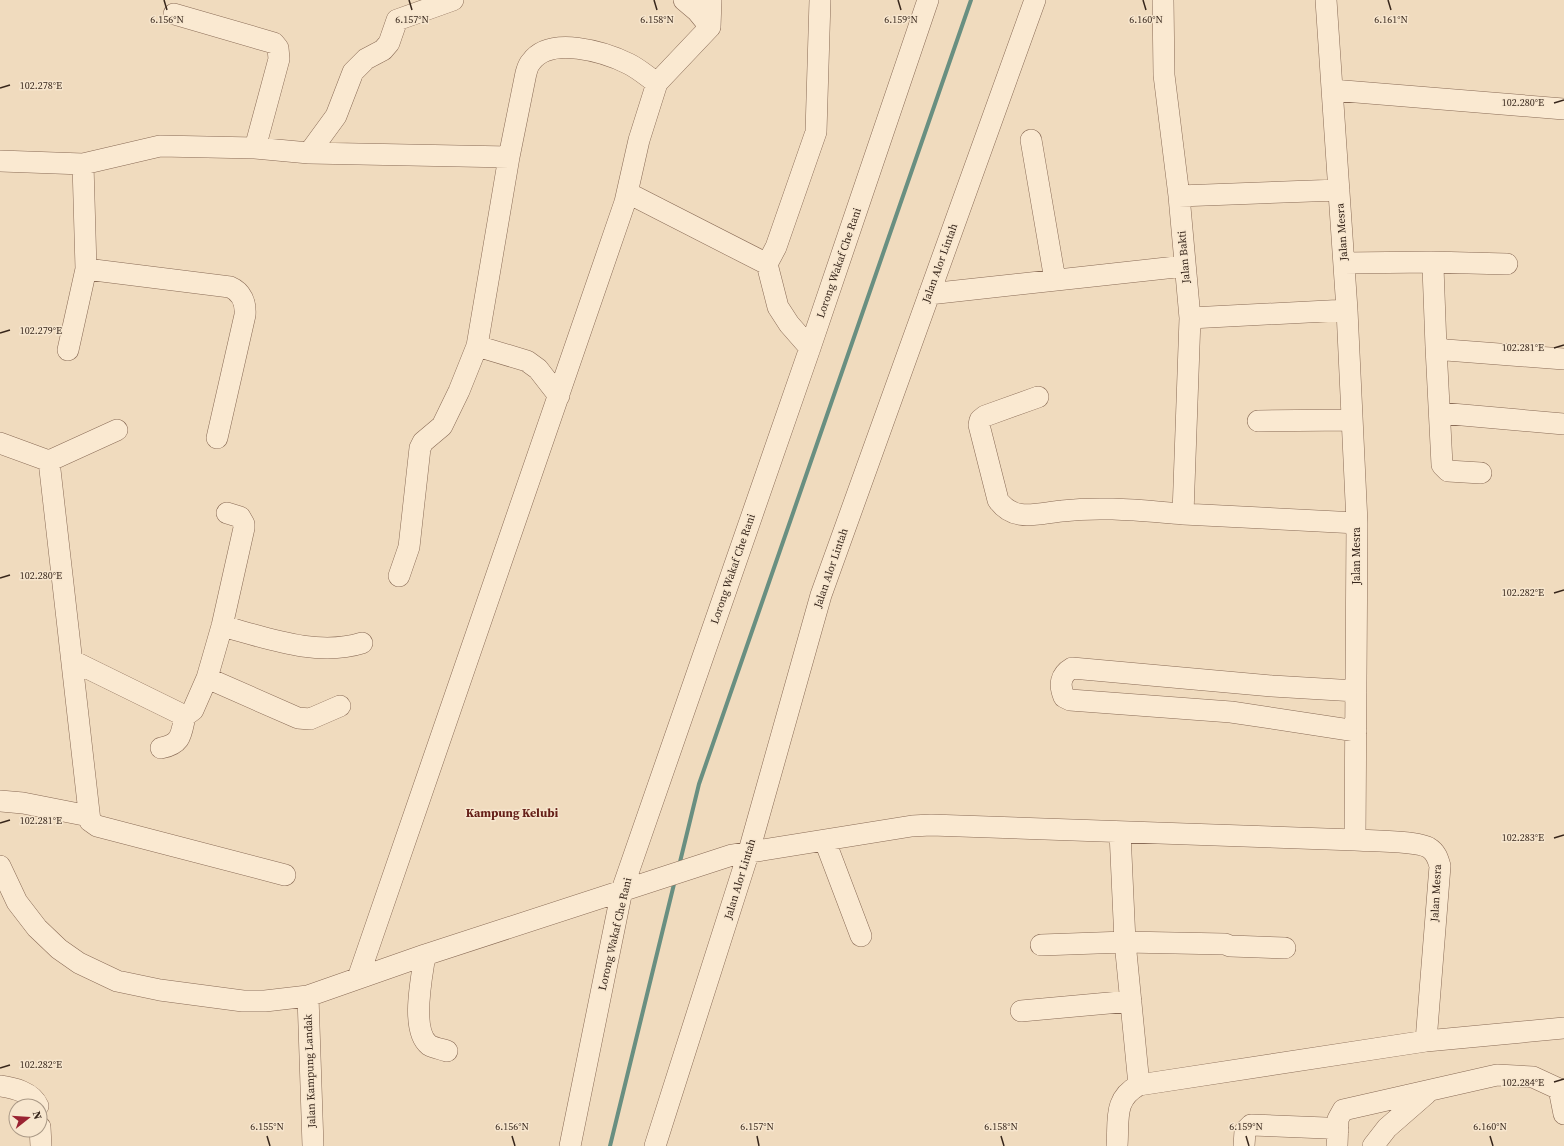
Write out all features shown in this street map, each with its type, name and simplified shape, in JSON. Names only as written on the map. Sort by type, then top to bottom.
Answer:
[{"type":"street","points":[[309,153],[336,116],[353,72],[366,59],[383,50],[389,43],[397,20],[453,0]]},
{"type":"street","points":[[684,0],[697,11],[710,27]]},
{"type":"street","points":[[358,978],[628,193],[639,140],[657,83],[710,27],[711,0]]},
{"type":"street","points":[[810,348],[789,324],[778,307],[767,264],[776,247],[816,132],[820,0]]},
{"type":"street","name":"Lorong Wakaf Che Rani","points":[[570,1146],[622,890],[810,348],[928,0]]},
{"type":"street","name":"Jalan Alor Lintah","points":[[655,1146],[740,853],[820,595],[1035,0]]},
{"type":"street","name":"Jalan Bakti","points":[[1163,0],[1164,75],[1179,196],[1190,318],[1183,514]]},
{"type":"street","name":"Jalan Mesra","points":[[1326,0],[1347,310],[1357,523],[1355,840],[1421,845],[1432,850],[1438,860],[1440,866],[1426,1041]]},
{"type":"street","points":[[174,14],[269,40],[278,48],[279,59],[255,148]]},
{"type":"street","points":[[399,576],[409,547],[420,448],[423,442],[442,426],[459,391],[477,346],[509,157],[526,73],[531,62],[540,54],[556,48],[573,47],[596,52],[628,64],[657,83]]},
{"type":"street","points":[[1332,90],[1564,109]]},
{"type":"street","points":[[1031,140],[1054,280]]},
{"type":"street","points":[[0,161],[83,164],[160,146],[255,148],[309,153],[509,157]]},
{"type":"street","points":[[68,350],[86,269],[83,164]]},
{"type":"street","points":[[1179,196],[1339,190]]},
{"type":"street","points":[[628,193],[767,264]]},
{"type":"street","points":[[1431,262],[1433,267],[1442,465],[1448,471],[1481,473]]},
{"type":"street","points":[[1344,263],[1431,262],[1507,264]]},
{"type":"street","points":[[929,294],[1185,266]]},
{"type":"street","points":[[86,269],[230,287],[235,289],[241,296],[245,302],[245,315],[217,438]]},
{"type":"street","points":[[1190,318],[1347,310]]},
{"type":"street","points":[[477,346],[527,361],[538,369],[559,396]]},
{"type":"street","points":[[1436,347],[1446,350],[1564,359]]},
{"type":"street","points":[[1038,397],[985,416],[979,425],[998,500],[1004,508],[1011,513],[1020,515],[1064,510],[1111,508],[1183,514],[1357,523]]},
{"type":"street","points":[[1440,413],[1564,424]]},
{"type":"street","points":[[1258,421],[1352,420]]},
{"type":"street","points":[[0,443],[49,461],[117,430]]},
{"type":"street","points":[[49,461],[73,661],[89,816],[93,824],[285,875]]},
{"type":"street","points":[[161,748],[177,743],[180,738],[185,716],[193,710],[208,678],[222,626],[244,524],[240,517],[227,512]]},
{"type":"street","points":[[222,626],[285,643],[308,646],[345,648],[362,643]]},
{"type":"street","points":[[73,661],[185,716]]},
{"type":"street","points":[[1356,691],[1272,686],[1072,668],[1065,672],[1061,679],[1060,689],[1064,698],[1070,700],[1231,712],[1356,731]]},
{"type":"street","points":[[208,678],[298,718],[310,719],[340,706]]},
{"type":"street","points":[[1262,717],[1272,686]]},
{"type":"street","points":[[0,801],[23,802],[89,816]]},
{"type":"street","points":[[0,866],[17,902],[37,928],[59,949],[79,963],[117,981],[160,990],[243,1001],[265,1001],[308,996],[425,955],[644,882],[740,853],[930,825],[1355,840]]},
{"type":"street","points":[[1120,832],[1125,942],[1139,1085]]},
{"type":"street","points":[[825,841],[861,936]]},
{"type":"street","points":[[1041,946],[1125,942],[1225,944],[1230,946],[1284,948]]},
{"type":"street","points":[[425,955],[420,987],[420,1032],[429,1044],[447,1051]]},
{"type":"street","name":"Jalan Kampung Landak","points":[[308,996],[313,1146]]},
{"type":"street","points":[[1021,1010],[1131,1001]]},
{"type":"street","points":[[1117,1146],[1120,1103],[1124,1096],[1139,1085],[1426,1041],[1564,1028]]},
{"type":"street","points":[[1337,1138],[1339,1116],[1343,1110],[1428,1092],[1497,1075],[1533,1077],[1558,1089],[1564,1114]]},
{"type":"street","points":[[0,1086],[25,1093],[34,1098]]},
{"type":"street","points":[[1374,1146],[1387,1128],[1428,1092]]},
{"type":"street","points":[[1244,1146],[1245,1131],[1251,1126],[1326,1128],[1337,1138]]},
{"type":"waterway","points":[[679,866],[699,784],[971,0]]},
{"type":"waterway","points":[[610,1146],[675,880]]},
{"type":"district","name":"Kampung Kelubi","points":[[512,813]]}]
